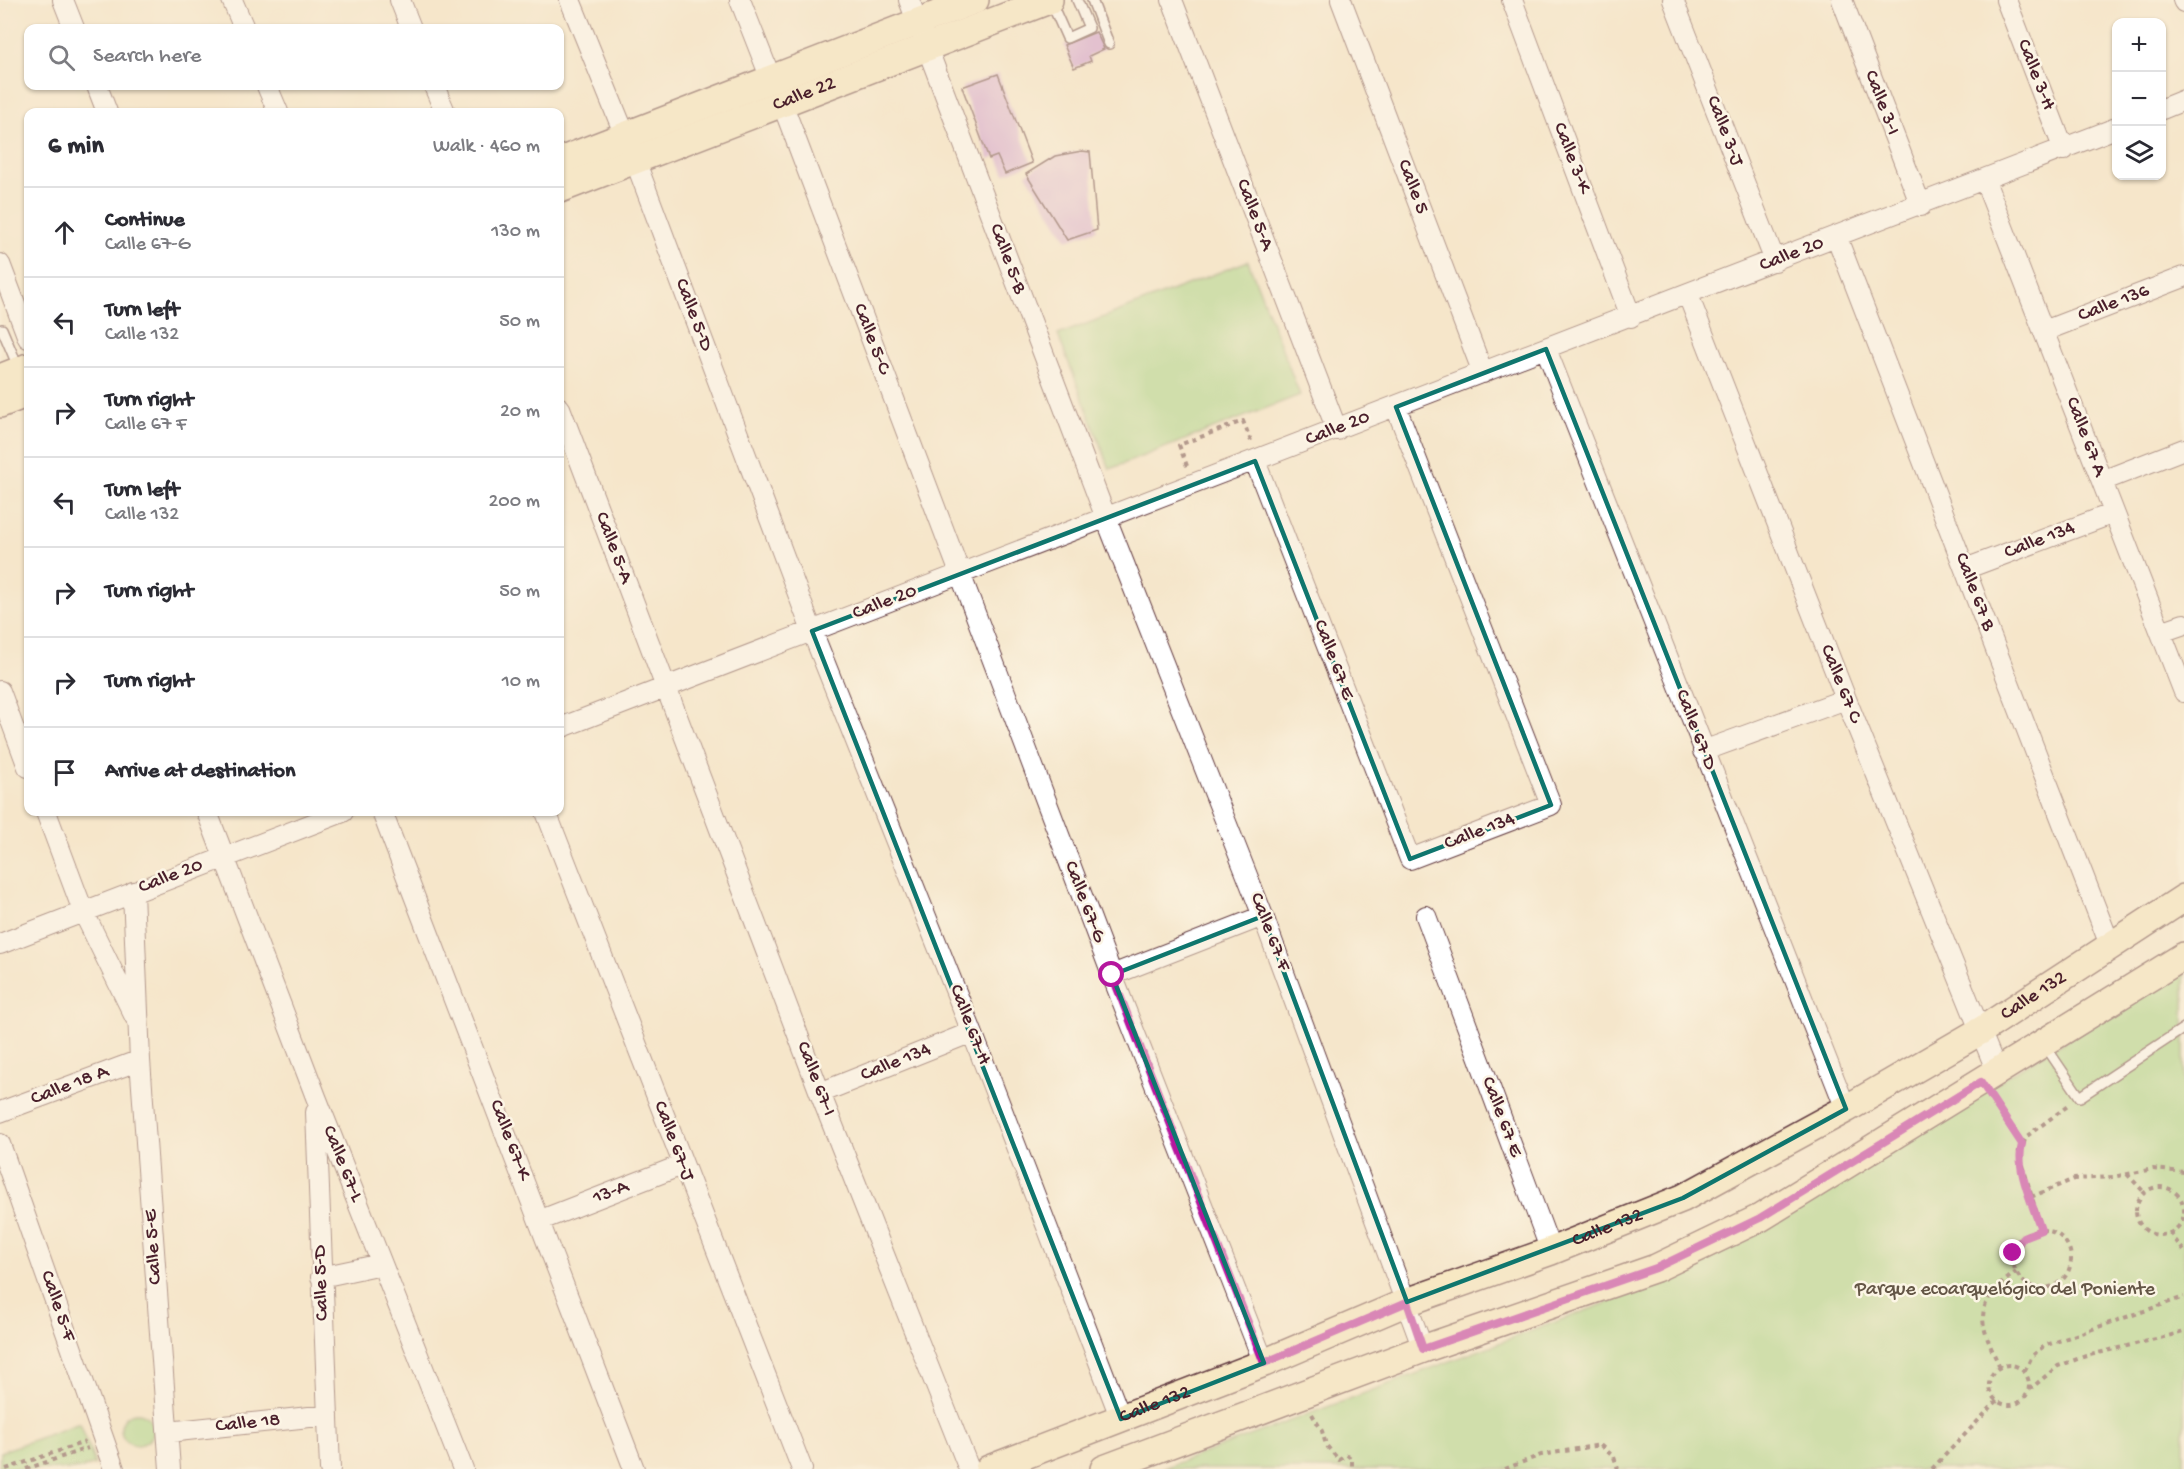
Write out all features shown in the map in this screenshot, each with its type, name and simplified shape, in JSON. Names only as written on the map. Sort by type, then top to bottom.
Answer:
[{"type":"street","points":[[63,0],[72,24]]},
{"type":"street","points":[[232,0],[242,24]]},
{"type":"street","points":[[400,0],[409,24]]},
{"type":"street","name":"Calle 5-D","points":[[570,0],[629,148],[812,631]]},
{"type":"street","name":"Calle 5-C","points":[[740,0],[960,575]]},
{"type":"street","name":"Calle 22","points":[[776,91],[913,11],[975,0]]},
{"type":"street","name":"Calle 22","points":[[564,187],[629,148],[776,91],[926,48],[1050,0]]},
{"type":"street","name":"Calle 5-A","points":[[1172,0],[1336,430]]},
{"type":"street","name":"Calle 5","points":[[1341,0],[1483,373]]},
{"type":"street","name":"Calle 3-K","points":[[1512,0],[1631,317]]},
{"type":"street","name":"Calle 3-J","points":[[1673,0],[1775,261]]},
{"type":"street","name":"Calle 3-I","points":[[1842,0],[1921,206]]},
{"type":"street","name":"Calle 3-H","points":[[2006,0],[2064,150]]},
{"type":"street","name":"Calle 5-B","points":[[913,11],[1106,518]]},
{"type":"street","points":[[99,90],[105,108]]},
{"type":"street","points":[[269,90],[276,108]]},
{"type":"street","points":[[436,90],[443,108]]},
{"type":"street","points":[[2166,107],[2184,100]]},
{"type":"street","name":"Calle 20","points":[[564,726],[1106,518],[1254,453],[1336,430],[1921,206],[2112,130]]},
{"type":"street","name":"Calle 22","points":[[564,160],[629,148]]},
{"type":"street","name":"Calle 67 A","points":[[1985,181],[2184,693]]},
{"type":"street","name":"Calle 67 B","points":[[1837,238],[2110,945]]},
{"type":"street","points":[[0,264],[24,327]]},
{"type":"street","name":"Calle 136","points":[[2044,331],[2184,277]]},
{"type":"street","name":"Calle 67 C","points":[[1688,295],[1846,699],[1982,1030],[1989,1077]]},
{"type":"street","name":"Calle 67 D","points":[[1546,350],[1846,1109]]},
{"type":"street","points":[[0,404],[19,377]]},
{"type":"street","name":"Calle 134","points":[[1396,407],[1551,804],[1410,859]]},
{"type":"street","name":"Calle 5-A","points":[[564,419],[666,687]]},
{"type":"street","points":[[2102,481],[2184,449]]},
{"type":"street","name":"Calle 67 E","points":[[1254,453],[1410,859]]},
{"type":"street","name":"Calle 134","points":[[1965,569],[2114,513]]},
{"type":"street","name":"Calle 67 F","points":[[1106,518],[1263,916],[1423,1349]]},
{"type":"street","name":"Calle 67-G","points":[[960,575],[1112,975],[1264,1363]]},
{"type":"street","points":[[2161,632],[2184,624]]},
{"type":"street","name":"Calle 67-H","points":[[812,631],[972,1032],[1121,1419]]},
{"type":"street","name":"Calle 67-I","points":[[666,687],[820,1093],[969,1469]]},
{"type":"street","points":[[0,692],[24,755]]},
{"type":"street","points":[[1703,751],[1846,699]]},
{"type":"street","name":"Calle 5-E","points":[[47,816],[83,911],[138,1025]]},
{"type":"street","points":[[209,816],[224,857]]},
{"type":"street","name":"Calle 20","points":[[0,944],[332,816]]},
{"type":"street","name":"Calle 67-K","points":[[384,816],[541,1220],[634,1469]]},
{"type":"street","name":"Calle 67-J","points":[[548,816],[802,1469]]},
{"type":"street","name":"Calle 67-L","points":[[224,857],[463,1469]]},
{"type":"street","name":"Calle 5-E","points":[[133,892],[140,1060],[170,1469]]},
{"type":"street","name":"Calle 132","points":[[989,1469],[1264,1363],[1407,1302],[1551,1251],[1683,1198],[1846,1109],[1982,1030],[2184,898]]},
{"type":"street","points":[[1112,975],[1263,916]]},
{"type":"street","name":"Calle 67 E","points":[[1426,916],[1551,1251]]},
{"type":"street","name":"Calle 132","points":[[1104,1469],[1423,1349],[1656,1268],[1760,1218],[1989,1077],[2043,1041],[2181,963]]},
{"type":"street","name":"Calle 134","points":[[820,1093],[972,1032]]},
{"type":"street","name":"Calle 18 A","points":[[0,1112],[140,1060]]},
{"type":"street","name":"Calle 5-D","points":[[316,1097],[330,1469]]},
{"type":"street","name":"Calle 5-F","points":[[0,1144],[114,1469]]},
{"type":"street","name":"13-A","points":[[541,1220],[682,1165]]},
{"type":"street","points":[[321,1277],[382,1264]]},
{"type":"street","name":"Calle 18","points":[[168,1432],[328,1415]]},
{"type":"lane","points":[[1050,0],[1067,38],[1089,28],[1077,0]]},
{"type":"lane","points":[[1092,0],[1109,44]]},
{"type":"lane","points":[[0,330],[2,329],[19,377]]},
{"type":"lane","points":[[2043,1041],[2080,1097],[2184,1028]]},
{"type":"path","points":[[1189,469],[1179,445],[1243,421],[1254,453]]},
{"type":"path","points":[[1989,1077],[2022,1144]]},
{"type":"path","points":[[2041,1230],[2019,1152],[2027,1136],[2080,1097]]},
{"type":"path","points":[[2031,1197],[2074,1179],[2152,1169],[2184,1172]]},
{"type":"path","points":[[2127,1174],[2145,1193]]},
{"type":"path","points":[[2160,1188],[2168,1189],[2180,1199],[2183,1215],[2181,1222],[2170,1233],[2156,1235],[2149,1232],[2138,1221],[2136,1207],[2145,1193],[2160,1188]]},
{"type":"path","points":[[2041,1230],[2059,1235],[2066,1242],[2070,1251],[2070,1270],[2057,1284],[2038,1288],[2029,1286],[2016,1272],[2013,1253],[2017,1244],[2032,1232],[2041,1230]]},
{"type":"path","points":[[2170,1233],[2184,1251]]},
{"type":"path","points":[[2000,1367],[1988,1342],[1983,1317],[1984,1302],[1994,1288],[2016,1272]]},
{"type":"path","points":[[2025,1371],[2032,1356],[2044,1346],[2184,1297]]},
{"type":"path","points":[[2029,1390],[2030,1384],[2025,1371],[2013,1365],[1995,1370],[1989,1382],[1989,1389],[1996,1401],[2015,1405],[2058,1366],[2086,1356],[2184,1332]]},
{"type":"path","points":[[1932,1469],[1996,1401]]},
{"type":"path","points":[[1313,1417],[1322,1431],[1326,1445],[1339,1460],[1347,1455],[1352,1459],[1352,1469]]},
{"type":"path","points":[[6,1469],[88,1441]]},
{"type":"path","points":[[1504,1469],[1541,1455],[1600,1445],[1614,1457],[1618,1469]]},
{"type":"path","points":[[26,1469],[90,1447]]},
{"type":"highlighted area","points":[[1546,349],[1846,1109],[1683,1198],[1407,1302],[1263,916],[1112,975],[1264,1363],[1121,1419],[812,631],[1255,461],[1410,859],[1551,805],[1396,407]]},
{"type":"green space","points":[[1248,261],[1300,395],[1110,469],[1058,335]]},
{"type":"green space","name":"Parque ecoarquelógico del Poniente","points":[[2184,968],[2184,1469],[1161,1469],[1665,1281],[1725,1249]]},
{"type":"green space","points":[[137,1413],[148,1418],[153,1429],[148,1440],[137,1445],[126,1440],[121,1429],[126,1418]]},
{"type":"green space","points":[[80,1423],[95,1464],[80,1469],[0,1469],[0,1452]]},
{"type":"building","points":[[1096,32],[1104,49],[1089,56],[1091,61],[1074,68],[1064,45]]},
{"type":"building","points":[[998,74],[1032,163],[1005,174],[997,156],[989,159],[962,87]]},
{"type":"building","points":[[1082,151],[1090,152],[1097,230],[1067,240],[1026,174],[1055,156]]},
{"type":"route","points":[[1112,975],[1264,1363],[1407,1302],[1423,1349],[1656,1268],[1760,1218],[1981,1082],[2022,1144],[2019,1152],[2023,1172],[2041,1230],[2023,1237],[2013,1253]]}]
